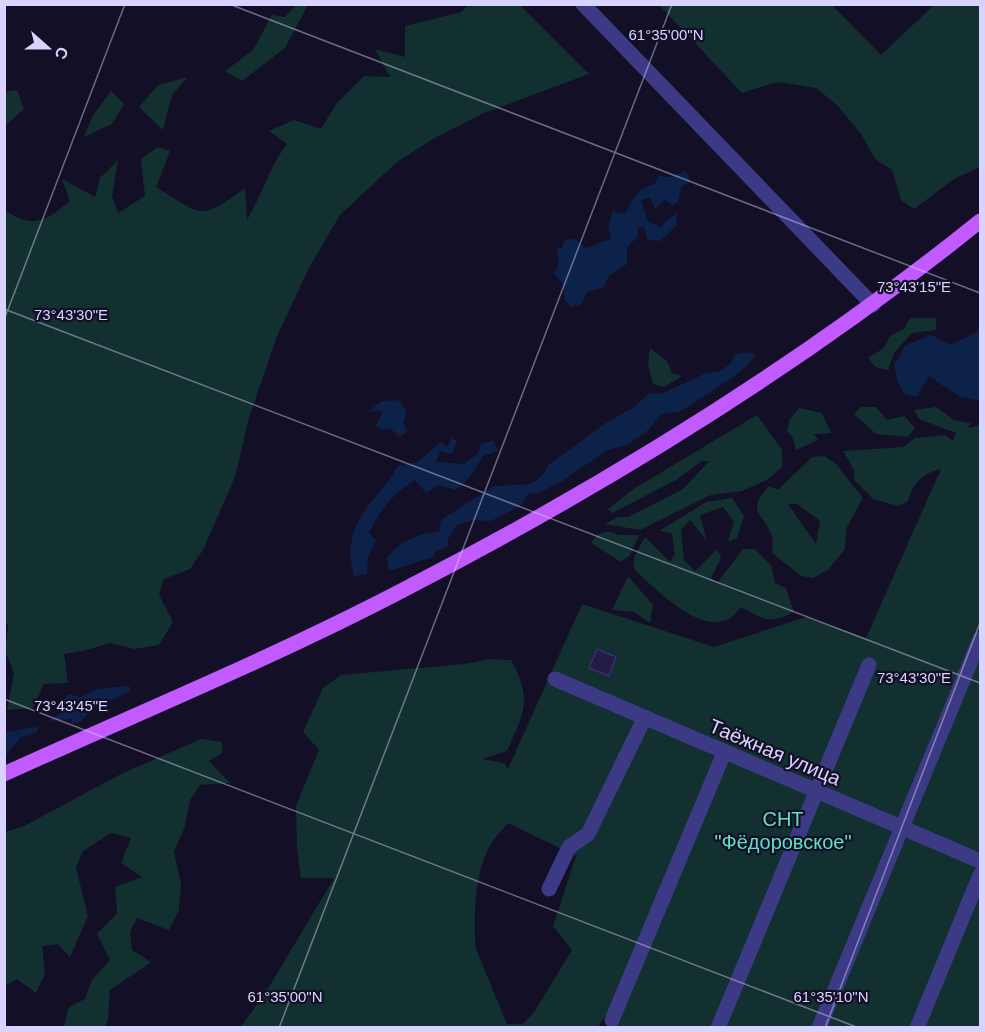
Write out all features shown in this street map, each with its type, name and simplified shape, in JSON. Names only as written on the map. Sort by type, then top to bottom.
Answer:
[{"type":"main road","points":[[4,774],[403,590],[550,512],[683,431],[873,305],[981,221]]},
{"type":"street","points":[[583,4],[873,305]]},
{"type":"street","points":[[819,1028],[981,639]]},
{"type":"street","points":[[718,1028],[869,665]]},
{"type":"street","name":"Таёжная улица","points":[[555,679],[644,719],[981,861]]},
{"type":"street","points":[[549,890],[569,847],[588,834],[644,719]]},
{"type":"street","points":[[612,1020],[724,753]]},
{"type":"street","points":[[917,1028],[981,875]]},
{"type":"green space","points":[[470,4],[520,5],[589,74],[482,114],[433,139],[397,162],[340,215],[310,266],[277,336],[249,418],[235,477],[203,550],[190,569],[164,579],[159,595],[173,622],[159,645],[134,649],[109,643],[64,654],[68,683],[44,684],[33,708],[7,710],[14,673],[5,651],[8,625],[4,620],[5,210],[24,220],[32,221],[54,214],[70,201],[62,179],[95,197],[100,178],[118,160],[112,197],[118,213],[145,196],[141,159],[158,147],[170,151],[156,187],[193,209],[201,211],[218,206],[245,188],[247,220],[275,162],[287,144],[269,131],[294,120],[321,129],[336,104],[364,76],[390,77],[375,49],[405,57],[405,26],[461,12]]},
{"type":"green space","points":[[296,5],[308,5],[285,48],[242,81],[225,71],[253,50],[272,15],[285,17]]},
{"type":"green space","points":[[659,5],[832,5],[881,55],[934,5],[980,5],[980,172],[978,168],[954,179],[914,209],[901,200],[892,170],[875,159],[861,134],[837,105],[816,88],[777,82],[742,93]]},
{"type":"green space","points":[[188,77],[172,95],[163,130],[139,107],[158,85]]},
{"type":"green space","points":[[17,90],[24,109],[5,126],[5,92]]},
{"type":"green space","points":[[111,91],[124,104],[112,124],[84,137],[93,115]]},
{"type":"green space","points":[[910,318],[936,318],[936,330],[912,333],[894,353],[888,370],[875,367],[868,358],[884,348],[890,336],[904,329]]},
{"type":"green space","points":[[650,348],[667,361],[672,373],[682,376],[664,387],[653,384],[648,365]]},
{"type":"green space","points":[[861,407],[876,407],[887,420],[904,416],[915,428],[908,437],[876,434],[854,414]]},
{"type":"green space","name":"СНТ \"Фёдоровское\"","points":[[936,407],[954,420],[971,423],[968,428],[980,425],[980,1027],[616,1027],[621,1010],[614,1002],[598,1027],[240,1028],[266,992],[334,878],[301,878],[297,848],[296,806],[319,750],[303,732],[323,688],[341,675],[464,664],[490,659],[511,660],[518,674],[524,696],[522,716],[507,751],[482,759],[504,763],[508,769],[582,604],[714,647],[806,617],[866,638],[941,469],[919,480],[912,489],[908,501],[898,506],[873,499],[854,480],[854,470],[843,451],[903,447],[915,438],[945,435],[953,441],[956,433],[919,419],[914,410]],"holes":[[[508,823],[576,856],[553,926],[572,950],[534,1012],[523,1024],[507,1024],[476,949],[476,896],[485,856]]]},
{"type":"green space","points":[[799,408],[822,413],[831,433],[814,434],[818,440],[796,450],[793,438],[787,431],[790,419]]},
{"type":"green space","points":[[757,415],[782,450],[782,467],[767,480],[742,491],[711,495],[640,530],[605,524],[618,517],[628,517],[683,489],[709,461],[702,461],[676,480],[612,513],[608,509],[632,490]]},
{"type":"green space","points":[[825,456],[836,464],[863,498],[846,529],[845,549],[828,570],[813,578],[801,576],[772,553],[772,537],[757,507],[769,486],[778,490],[812,457]],"holes":[[[788,504],[797,504],[820,521],[816,544]]]},
{"type":"green space","points":[[732,498],[744,516],[737,538],[728,542],[734,522],[723,507],[700,515],[707,541],[690,520],[681,530],[684,560],[695,571],[717,549],[721,558],[711,578],[718,582],[743,549],[755,549],[771,565],[775,583],[786,588],[794,612],[778,618],[766,619],[741,607],[729,619],[715,622],[700,619],[670,602],[634,569],[634,557],[645,537],[670,562],[675,554],[672,533],[659,531],[706,502]]},
{"type":"green space","points":[[608,531],[619,535],[639,535],[630,555],[621,562],[591,543],[597,535]]},
{"type":"green space","points":[[628,576],[653,605],[650,623],[634,612],[612,610]]},
{"type":"green space","points":[[201,739],[222,742],[222,753],[209,761],[230,783],[200,785],[190,800],[185,826],[174,852],[181,884],[179,910],[169,930],[137,918],[130,932],[132,950],[151,962],[110,990],[108,1019],[105,1027],[61,1027],[64,1026],[69,1007],[85,999],[92,980],[110,960],[97,934],[117,913],[115,887],[142,877],[121,863],[131,838],[111,833],[83,851],[76,868],[88,916],[70,957],[58,944],[42,946],[45,974],[36,993],[17,979],[5,986],[5,832],[24,826],[121,774]]},
{"type":"water","points":[[685,171],[691,181],[681,187],[678,202],[672,205],[665,200],[655,209],[650,197],[641,200],[648,221],[660,227],[676,213],[677,225],[660,241],[647,239],[644,227],[638,227],[638,236],[627,248],[627,264],[609,276],[604,287],[587,292],[582,304],[571,307],[564,299],[564,286],[554,273],[559,263],[557,248],[562,248],[565,240],[575,239],[586,248],[611,239],[608,227],[613,210],[619,214],[626,213],[637,194],[644,188],[655,184],[659,176],[672,177]]},
{"type":"water","points":[[980,332],[980,401],[960,397],[929,376],[917,397],[904,394],[897,380],[894,363],[900,357],[904,346],[931,335],[951,345]]},
{"type":"water","points":[[746,352],[756,354],[748,365],[681,411],[662,414],[646,432],[627,445],[607,450],[561,482],[538,493],[528,494],[521,505],[491,521],[474,520],[457,525],[448,539],[448,546],[435,552],[433,557],[389,571],[387,558],[404,542],[424,534],[439,532],[441,520],[494,486],[531,484],[544,474],[548,465],[609,421],[634,407],[650,393],[661,394],[706,373],[720,371],[731,363],[735,354]]},
{"type":"water","points":[[398,400],[407,411],[403,424],[408,431],[400,437],[390,428],[384,430],[376,426],[383,411],[368,412],[382,401]]},
{"type":"water","points":[[452,438],[457,441],[452,454],[440,451],[436,462],[464,464],[478,453],[481,444],[493,440],[498,451],[483,456],[470,477],[456,490],[438,485],[426,493],[415,480],[400,491],[382,510],[369,533],[376,541],[368,556],[367,574],[354,576],[351,542],[361,516],[398,466],[418,462],[441,442],[447,447]]},
{"type":"water","points":[[129,686],[131,691],[95,707],[80,722],[71,724],[72,719],[48,721],[61,713],[67,705],[60,705],[68,694],[81,697],[96,689]]},
{"type":"water","points":[[37,727],[37,732],[21,737],[5,756],[5,731]]},
{"type":"building","points":[[597,649],[616,657],[609,676],[589,668]]}]
